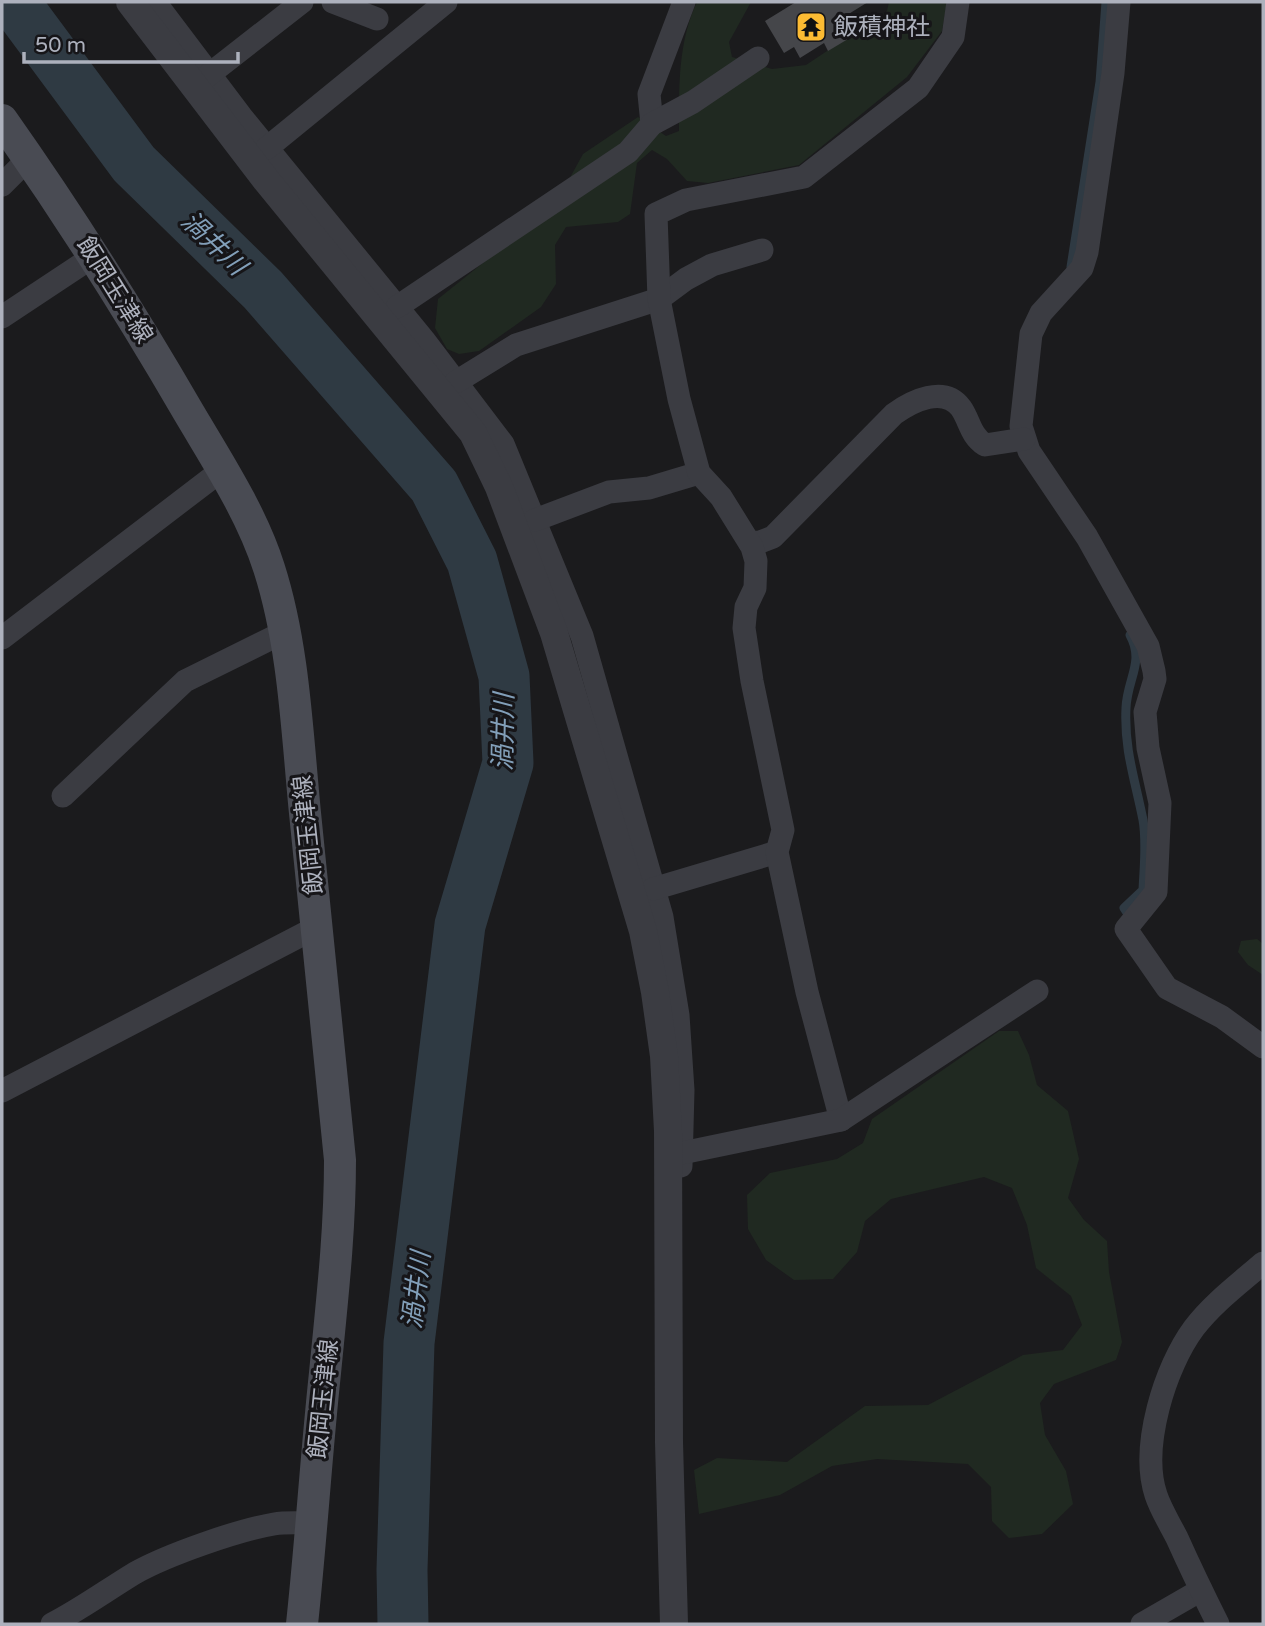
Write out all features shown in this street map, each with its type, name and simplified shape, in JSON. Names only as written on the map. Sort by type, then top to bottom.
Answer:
[{"type":"main road","name":"飯岡玉津線","points":[[2,120],[59,200],[139,327],[222,470],[268,565],[279,603],[295,711],[340,1160],[336,1279],[302,1624]]},
{"type":"street","points":[[130,2],[267,148],[397,307],[502,444],[582,636],[662,917],[678,1015],[683,1090],[682,1162],[668,1220]]},
{"type":"street","points":[[155,2],[266,180],[473,433],[499,487],[554,633],[643,931],[664,1056],[668,1131],[668,1442],[674,1624]]},
{"type":"street","points":[[202,80],[302,2]]},
{"type":"street","points":[[334,2],[377,19]]},
{"type":"street","points":[[267,148],[446,2]]},
{"type":"street","points":[[652,124],[649,94],[684,2]]},
{"type":"street","points":[[841,1120],[807,992],[777,852],[783,830],[752,681],[744,628],[746,607],[755,588],[756,561],[750,543],[721,497],[699,473],[679,399],[659,299],[656,214],[686,200],[804,177],[918,88],[953,37],[958,2]]},
{"type":"street","points":[[1119,2],[1087,252],[1082,268],[1041,313],[1031,334],[1021,426],[1028,451],[1087,537],[1148,646],[1154,671],[1145,712],[1148,748],[1161,817],[1157,843],[1156,892],[1126,929],[1167,988],[1222,1017],[1263,1047]]},
{"type":"street","points":[[397,307],[628,152],[652,124],[693,102],[758,58]]},
{"type":"street","points":[[2,184],[29,158]]},
{"type":"street","points":[[456,382],[516,345],[659,299],[712,265],[762,250]]},
{"type":"street","points":[[2,317],[94,256]]},
{"type":"street","points":[[750,543],[773,537],[894,414],[910,402],[928,397],[948,398],[960,407],[976,439],[985,445],[1024,439]]},
{"type":"street","points":[[2,638],[222,470]]},
{"type":"street","points":[[535,520],[609,492],[649,488],[699,473]]},
{"type":"street","points":[[63,796],[185,681],[284,632]]},
{"type":"street","points":[[653,889],[777,852]]},
{"type":"street","points":[[2,1091],[317,927]]},
{"type":"street","points":[[682,1153],[841,1120],[1037,991]]},
{"type":"street","points":[[1219,1624],[1156,1495],[1151,1468],[1153,1437],[1169,1375],[1180,1350],[1195,1327],[1220,1300],[1263,1263]]},
{"type":"street","points":[[52,1624],[78,1611],[138,1572],[178,1554],[228,1536],[274,1524],[312,1523]]},
{"type":"street","points":[[1142,1624],[1201,1590]]},
{"type":"shaded area","points":[[697,2],[751,2],[729,42],[732,57],[772,69],[806,65],[887,11],[889,2],[947,2],[942,31],[907,77],[799,165],[708,183],[687,181],[667,159],[652,150],[637,163],[630,214],[618,222],[566,227],[555,245],[556,284],[541,307],[479,351],[459,354],[447,349],[435,328],[438,299],[524,230],[567,183],[583,154],[638,117],[666,136],[679,131],[683,49]]},
{"type":"shaded area","points":[[1257,939],[1263,944],[1263,975],[1248,965],[1238,952],[1241,941]]},
{"type":"shaded area","points":[[999,1031],[1018,1031],[1029,1055],[1037,1085],[1068,1111],[1079,1159],[1068,1198],[1084,1220],[1107,1241],[1109,1272],[1122,1342],[1116,1360],[1054,1384],[1040,1403],[1045,1435],[1066,1471],[1073,1504],[1042,1534],[1009,1538],[992,1521],[991,1487],[968,1464],[877,1459],[832,1466],[780,1495],[699,1514],[694,1470],[717,1458],[787,1462],[865,1406],[928,1405],[1023,1355],[1063,1350],[1082,1325],[1071,1296],[1036,1268],[1027,1225],[1012,1188],[984,1177],[891,1199],[865,1221],[857,1252],[833,1279],[794,1280],[766,1260],[748,1229],[747,1195],[770,1173],[837,1159],[863,1143],[872,1119]]},
{"type":"building","name":"飯積神社","points":[[796,2],[868,2],[847,15],[858,33],[828,51],[824,43],[800,58],[794,47],[784,53],[765,21]]},
{"type":"waterway","name":"渦井川","points":[[14,2],[134,164],[263,290],[434,486],[472,561],[504,676],[508,763],[460,925],[409,1343],[402,1570],[403,1624]]},
{"type":"waterway","points":[[1071,267],[1100,82],[1106,2]]},
{"type":"waterway","points":[[1130,635],[1136,662],[1127,698],[1126,723],[1145,846],[1143,890],[1124,908],[1132,920]]},
{"type":"place","name":"飯積神社","points":[[811,27]]}]
